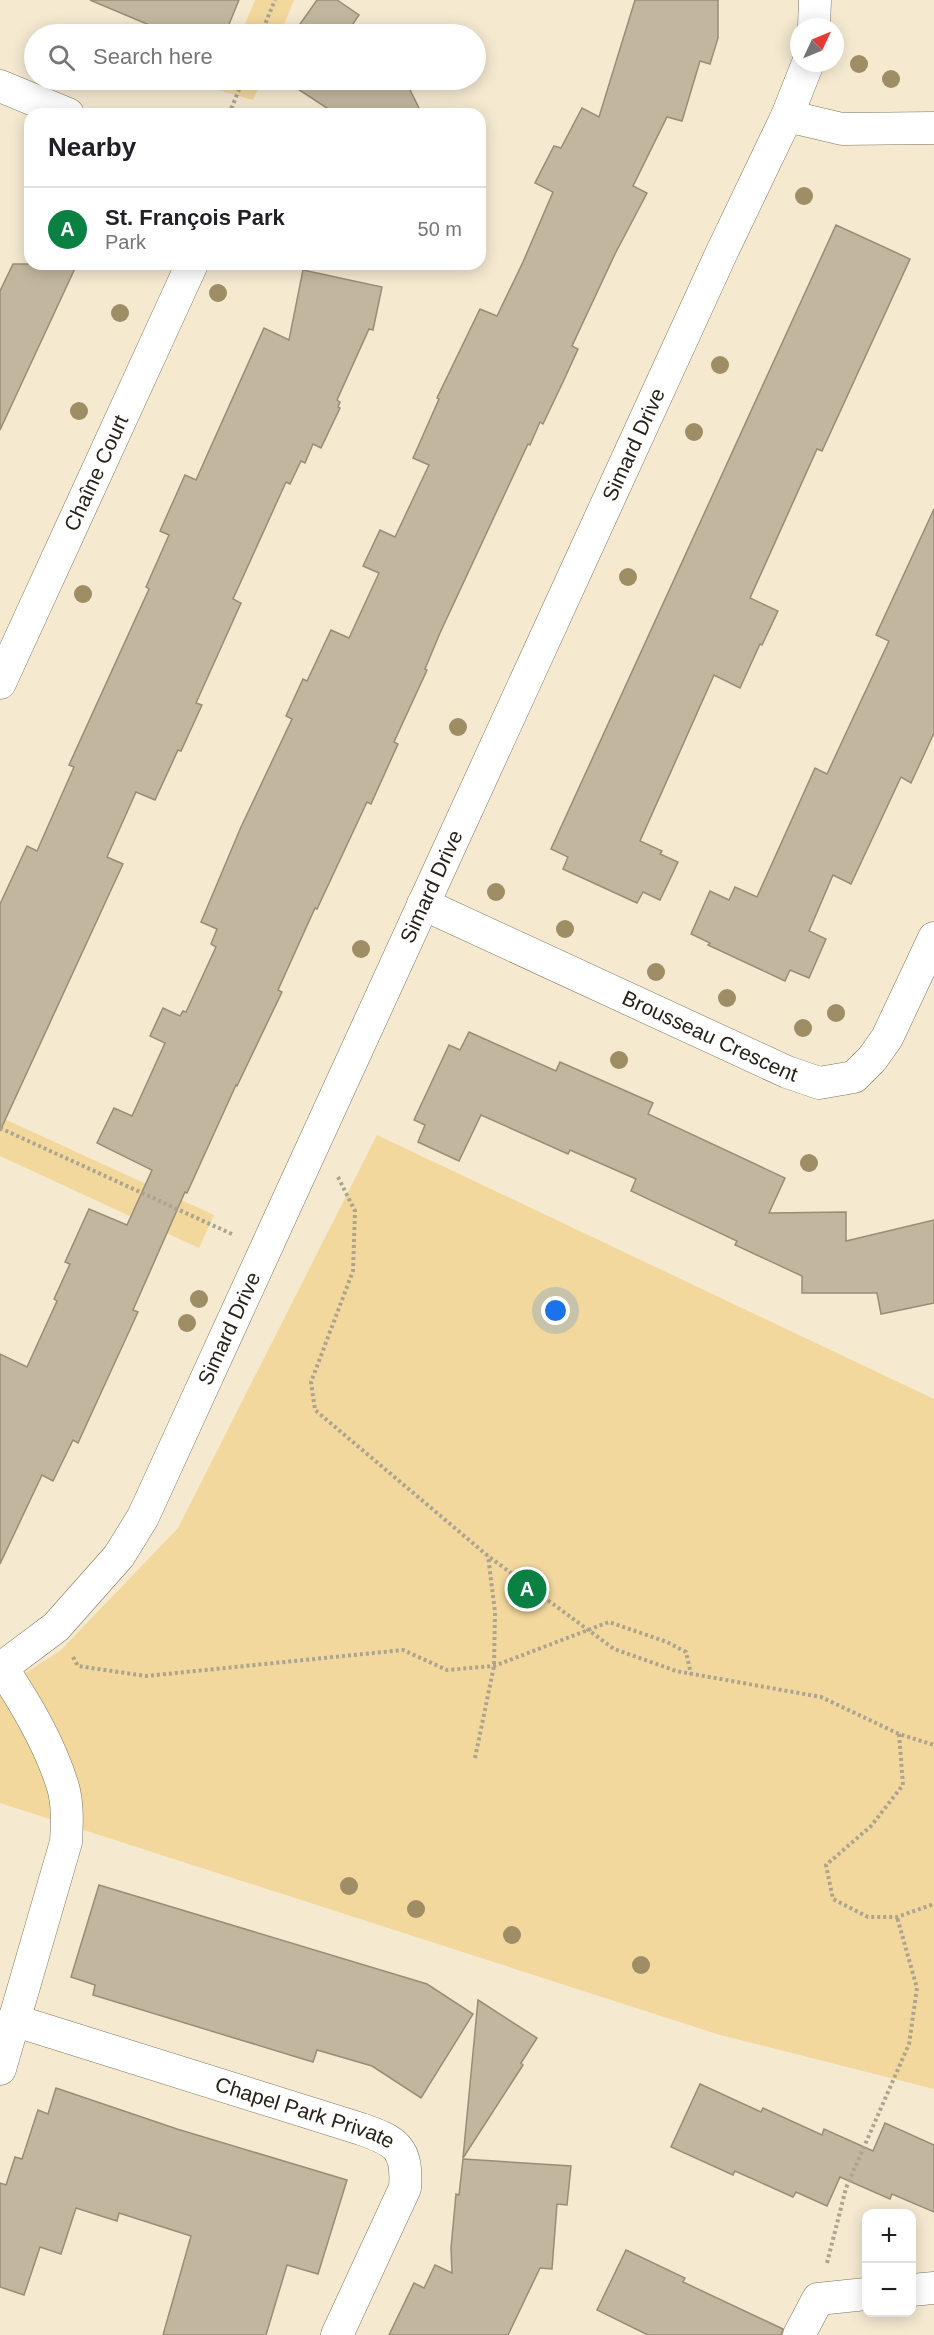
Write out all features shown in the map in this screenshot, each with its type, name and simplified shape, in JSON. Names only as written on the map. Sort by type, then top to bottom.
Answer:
[{"type":"street","points":[[814,18],[815,0]]},
{"type":"street","name":"Simard Drive","points":[[1,1668],[56,1627],[119,1556],[143,1517],[313,1150],[423,904],[730,234],[787,116],[804,72]]},
{"type":"street","points":[[0,86],[53,108]]},
{"type":"street","points":[[787,116],[842,129],[934,128]]},
{"type":"street","name":"Chaîne Court","points":[[0,683],[189,270]]},
{"type":"street","name":"Brousseau Crescent","points":[[423,904],[787,1072],[819,1083],[854,1077],[873,1059],[886,1038],[934,938]]},
{"type":"street","points":[[0,2069],[66,1842],[67,1821],[63,1788],[51,1755],[22,1699],[1,1668]]},
{"type":"street","name":"Chapel Park Private","points":[[13,2020],[361,2129],[384,2137],[398,2147],[406,2170],[405,2188],[338,2335]]},
{"type":"street","points":[[916,2290],[934,2288]]},
{"type":"street","points":[[799,2335],[818,2299],[862,2295]]},
{"type":"path","points":[[265,24],[275,0]]},
{"type":"path","points":[[231,108],[239,90]]},
{"type":"path","points":[[0,1128],[267,1249]]},
{"type":"path","points":[[313,1150],[338,1177],[355,1211],[353,1271],[311,1382],[315,1410],[488,1556],[614,1649],[676,1671],[821,1697],[899,1734],[934,1745]]},
{"type":"path","points":[[475,1758],[494,1666],[495,1612],[488,1556]]},
{"type":"path","points":[[56,1627],[78,1666],[146,1676],[403,1650],[447,1670],[494,1666],[609,1622],[667,1642],[686,1652],[691,1674]]},
{"type":"path","points":[[899,1734],[903,1785],[871,1826],[825,1865],[833,1899],[868,1917],[897,1917],[934,1904]]},
{"type":"path","points":[[818,2299],[846,2188],[909,2044],[917,1988],[897,1917]]},
{"type":"shaded area","points":[[255,0],[294,0],[284,24],[245,24]]},
{"type":"shaded area","points":[[218,90],[258,90],[253,100]]},
{"type":"shaded area","points":[[0,1117],[214,1215],[199,1248],[0,1156]]},
{"type":"shaded area","points":[[377,1135],[934,1399],[934,2089],[720,2035],[0,1803],[0,1689],[60,1651],[178,1528]]},
{"type":"building","points":[[90,0],[239,0],[229,24],[147,24]]},
{"type":"building","points":[[317,0],[337,0],[359,15],[353,24],[300,24]]},
{"type":"building","points":[[635,0],[718,0],[718,38],[710,64],[700,61],[682,121],[667,117],[633,186],[647,193],[615,254],[572,346],[578,349],[563,382],[543,424],[540,422],[530,445],[528,444],[440,633],[425,669],[427,670],[394,742],[398,744],[371,804],[367,802],[317,909],[315,908],[278,990],[282,992],[236,1085],[187,1193],[185,1192],[133,1310],[138,1312],[78,1443],[73,1440],[53,1481],[42,1475],[0,1564],[0,1354],[27,1367],[57,1301],[54,1299],[70,1264],[65,1262],[89,1209],[127,1225],[152,1170],[97,1143],[114,1108],[132,1116],[165,1043],[150,1036],[163,1008],[180,1016],[183,1011],[186,1012],[216,947],[211,944],[217,929],[201,922],[241,827],[292,719],[286,716],[303,679],[307,681],[331,630],[349,638],[379,573],[363,566],[380,530],[395,537],[429,465],[413,458],[439,399],[437,398],[480,309],[497,316],[523,262],[553,192],[535,183],[554,146],[561,148],[582,108],[599,117]]},
{"type":"building","points":[[299,90],[410,90],[419,108],[327,108]]},
{"type":"building","points":[[836,225],[910,259],[822,451],[817,449],[750,598],[778,611],[740,688],[714,675],[640,841],[662,851],[660,854],[678,862],[660,900],[643,892],[637,903],[563,869],[568,857],[551,849]]},
{"type":"building","points":[[13,264],[24,264],[24,270],[74,270],[0,430],[0,291]]},
{"type":"building","points":[[303,270],[382,287],[373,330],[369,329],[337,400],[340,402],[338,407],[340,408],[321,448],[313,444],[305,463],[301,461],[290,484],[286,482],[233,599],[241,603],[196,703],[202,705],[181,751],[178,750],[155,800],[136,792],[107,857],[123,864],[0,1131],[0,904],[27,846],[37,851],[74,767],[69,765],[149,589],[146,587],[169,535],[160,531],[185,475],[196,480],[264,328],[289,340]]},
{"type":"building","points":[[934,509],[934,733],[911,783],[901,777],[851,884],[833,875],[809,931],[826,939],[809,978],[790,970],[785,981],[708,945],[710,943],[691,934],[710,891],[729,900],[735,887],[757,897],[815,768],[827,774],[889,641],[876,635]]},
{"type":"building","points":[[469,1032],[556,1071],[560,1062],[653,1103],[648,1114],[785,1178],[769,1213],[846,1212],[846,1241],[934,1220],[934,1303],[881,1314],[877,1293],[802,1293],[802,1276],[735,1245],[737,1241],[631,1191],[636,1179],[570,1150],[568,1154],[481,1115],[459,1161],[418,1142],[425,1125],[414,1120],[449,1045],[460,1050]]},
{"type":"building","points":[[99,1885],[427,1984],[473,2014],[421,2098],[372,2066],[317,2050],[313,2062],[93,1995],[95,1985],[71,1977]]},
{"type":"building","points":[[478,2000],[537,2038],[521,2063],[523,2065],[463,2158]]},
{"type":"building","points":[[700,2084],[761,2112],[763,2108],[822,2135],[824,2129],[873,2151],[885,2123],[934,2145],[934,2212],[892,2194],[890,2199],[840,2177],[827,2206],[796,2192],[793,2197],[735,2171],[733,2175],[671,2147]]},
{"type":"building","points":[[56,2088],[177,2129],[347,2180],[318,2274],[287,2265],[266,2335],[163,2335],[191,2236],[119,2213],[117,2221],[76,2208],[61,2254],[40,2247],[24,2295],[0,2287],[0,2183],[6,2185],[15,2157],[22,2159],[38,2110],[48,2114]]},
{"type":"building","points":[[463,2159],[571,2166],[567,2205],[557,2204],[552,2269],[540,2268],[508,2335],[389,2335],[414,2283],[424,2288],[435,2265],[452,2273],[451,2248],[456,2194],[459,2195]]},
{"type":"building","points":[[626,2250],[685,2278],[683,2282],[783,2329],[781,2335],[648,2335],[597,2310]]},
{"type":"place","name":"St. François Park","points":[[527,1589]]}]
